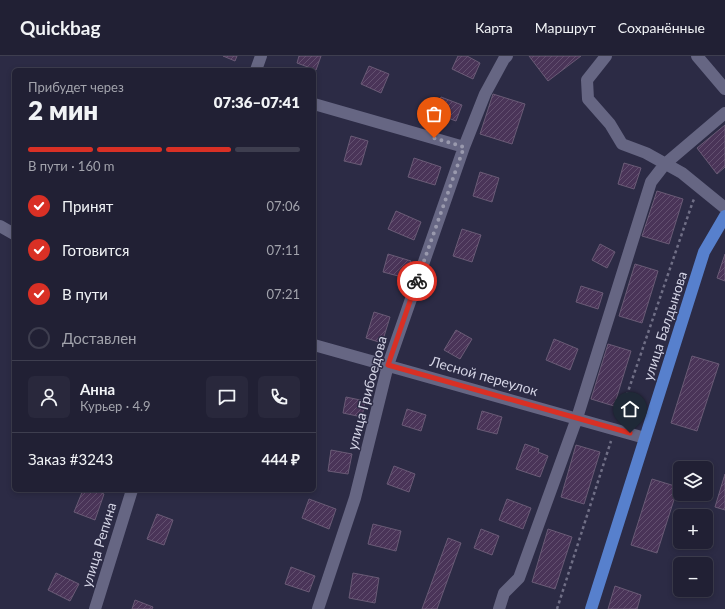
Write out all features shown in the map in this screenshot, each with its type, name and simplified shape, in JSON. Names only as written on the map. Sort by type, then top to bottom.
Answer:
[{"type":"main road","name":"улица Балдынова","points":[[591,609],[704,252],[725,216]]},
{"type":"street","points":[[257,68],[261,56]]},
{"type":"street","name":"улица Грибоедова","points":[[318,609],[355,498],[388,365],[464,147],[486,94],[507,56]]},
{"type":"street","points":[[606,56],[587,80],[588,99],[610,124],[622,144],[646,153],[682,173],[725,208]]},
{"type":"street","points":[[697,56],[725,89]]},
{"type":"street","points":[[316,105],[464,147]]},
{"type":"street","points":[[499,609],[504,593],[518,578],[576,418],[651,182],[665,164],[725,113]]},
{"type":"street","points":[[0,226],[12,233]]},
{"type":"street","name":"Лесной переулок","points":[[316,345],[645,438]]},
{"type":"street","name":"улица Репина","points":[[95,609],[131,492]]},
{"type":"path","points":[[557,609],[615,429],[692,204],[701,189]]},
{"type":"building","points":[[223,56],[237,56],[235,61]]},
{"type":"building","points":[[299,56],[321,56],[316,70],[316,68],[311,68],[297,63]]},
{"type":"building","points":[[458,56],[467,56],[480,63],[473,79],[452,69]]},
{"type":"building","points":[[529,56],[581,56],[548,81]]},
{"type":"building","points":[[369,66],[389,74],[381,93],[361,84]]},
{"type":"building","points":[[493,94],[525,104],[512,144],[480,134]]},
{"type":"building","points":[[441,97],[462,105],[456,121],[434,113]]},
{"type":"building","points":[[725,125],[725,167],[717,174],[697,148]]},
{"type":"building","points":[[351,136],[368,141],[361,165],[344,161]]},
{"type":"building","points":[[414,158],[441,167],[435,185],[408,177]]},
{"type":"building","points":[[624,163],[641,168],[634,189],[618,184]]},
{"type":"building","points":[[480,172],[499,178],[492,202],[473,196]]},
{"type":"building","points":[[657,191],[683,199],[669,244],[642,236]]},
{"type":"building","points":[[396,211],[421,222],[414,240],[388,229]]},
{"type":"building","points":[[462,229],[481,235],[472,262],[453,256]]},
{"type":"building","points":[[600,244],[615,252],[607,268],[592,260]]},
{"type":"building","points":[[388,254],[411,261],[406,278],[383,272]]},
{"type":"building","points":[[725,254],[725,281],[717,278]]},
{"type":"building","points":[[635,264],[658,271],[642,323],[619,316]]},
{"type":"building","points":[[581,286],[603,293],[598,309],[576,302]]},
{"type":"building","points":[[374,312],[390,317],[382,343],[366,338]]},
{"type":"building","points":[[456,330],[472,339],[460,359],[444,350]]},
{"type":"building","points":[[554,339],[578,349],[570,370],[546,360]]},
{"type":"building","points":[[608,344],[631,351],[614,406],[591,399]]},
{"type":"building","points":[[692,356],[719,364],[697,431],[671,423]]},
{"type":"building","points":[[346,397],[365,401],[362,417],[343,413]]},
{"type":"building","points":[[407,409],[426,415],[421,431],[402,425]]},
{"type":"building","points":[[482,411],[502,417],[497,434],[477,429]]},
{"type":"building","points":[[525,444],[539,449],[538,452],[548,456],[540,477],[516,469]]},
{"type":"building","points":[[576,445],[600,452],[584,504],[561,497]]},
{"type":"building","points":[[331,450],[352,454],[348,474],[328,471]]},
{"type":"building","points":[[394,466],[415,474],[409,492],[387,484]]},
{"type":"building","points":[[725,474],[725,510],[715,507]]},
{"type":"building","points":[[652,479],[673,485],[674,501],[657,553],[631,545]]},
{"type":"building","points":[[82,492],[100,492],[104,494],[95,520],[74,512]]},
{"type":"building","points":[[309,499],[336,509],[329,529],[302,518]]},
{"type":"building","points":[[507,499],[531,508],[523,529],[499,520]]},
{"type":"building","points":[[157,514],[173,520],[164,545],[147,539]]},
{"type":"building","points":[[373,524],[401,531],[396,551],[368,544]]},
{"type":"building","points":[[481,529],[499,536],[492,555],[474,548]]},
{"type":"building","points":[[548,529],[572,537],[555,589],[532,582]]},
{"type":"building","points":[[448,538],[461,543],[437,609],[422,609]]},
{"type":"building","points":[[291,567],[315,576],[309,592],[285,584]]},
{"type":"building","points":[[56,573],[79,584],[70,601],[48,590]]},
{"type":"building","points":[[353,573],[379,578],[375,603],[349,598]]},
{"type":"building","points":[[615,586],[641,595],[637,609],[608,609]]},
{"type":"building","points":[[135,600],[153,607],[152,609],[132,609]]},
{"type":"way so far","points":[[417,281],[464,147],[434,138]]},
{"type":"route","points":[[417,281],[388,365],[630,433]]}]
